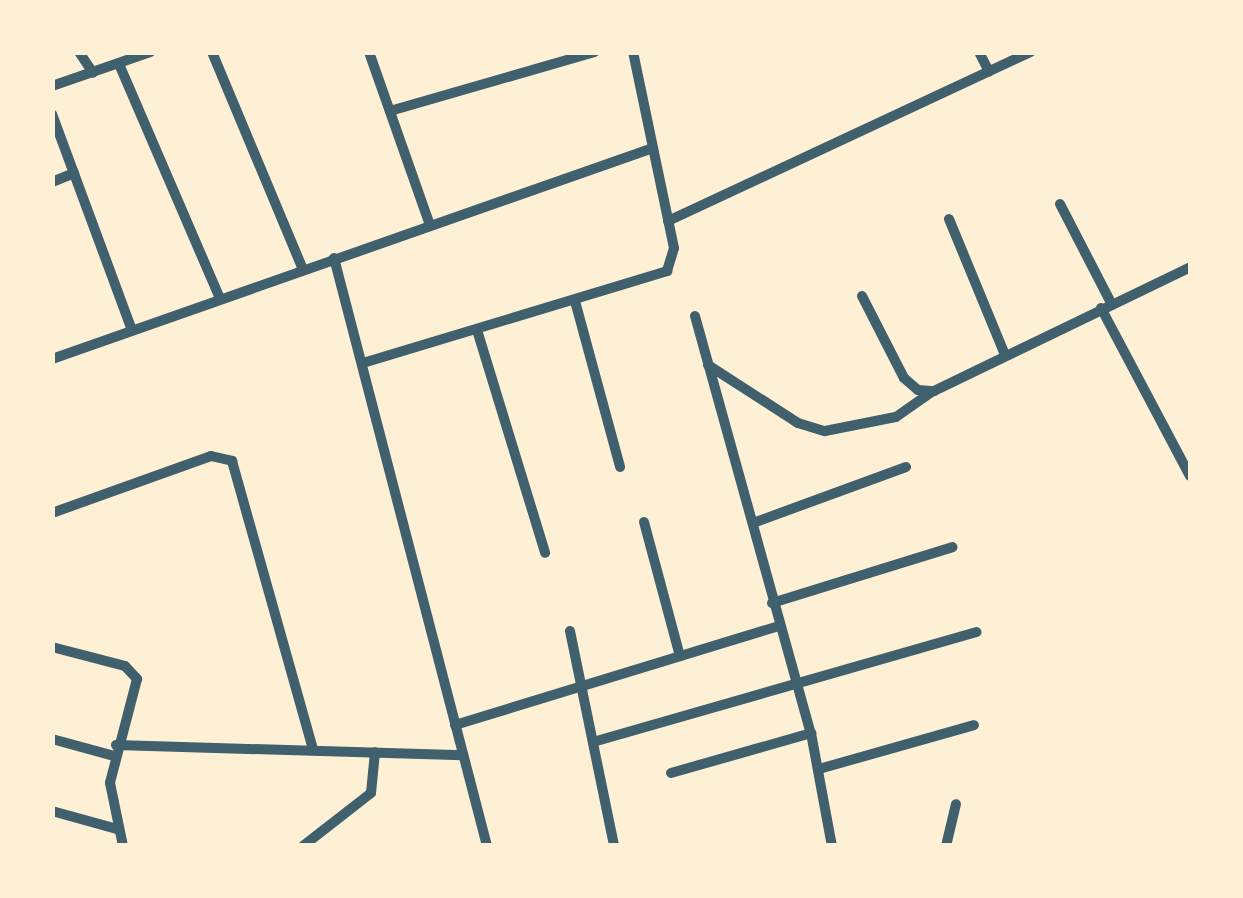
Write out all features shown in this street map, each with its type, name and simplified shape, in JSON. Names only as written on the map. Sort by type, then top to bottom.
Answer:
[{"type":"street","points":[[79,52],[92,73]]},
{"type":"street","points":[[52,86],[150,52]]},
{"type":"street","points":[[212,52],[303,270]]},
{"type":"street","points":[[368,52],[430,225]]},
{"type":"street","points":[[390,111],[594,52]]},
{"type":"street","points":[[362,363],[667,272],[674,263],[668,221],[633,52]]},
{"type":"street","points":[[979,52],[989,72]]},
{"type":"street","points":[[668,221],[1031,52]]},
{"type":"street","points":[[119,64],[220,298]]},
{"type":"street","points":[[52,114],[132,330]]},
{"type":"street","points":[[52,359],[653,148]]},
{"type":"street","points":[[52,182],[74,173]]},
{"type":"street","points":[[1060,204],[1190,476]]},
{"type":"street","points":[[949,219],[1006,355]]},
{"type":"street","points":[[334,258],[487,846]]},
{"type":"street","points":[[708,364],[798,423],[826,432],[896,417],[934,391],[1190,267]]},
{"type":"street","points":[[862,296],[904,378],[918,390],[934,391]]},
{"type":"street","points":[[575,301],[620,468]]},
{"type":"street","points":[[695,316],[778,626],[811,733],[832,846]]},
{"type":"street","points":[[477,330],[545,553]]},
{"type":"street","points":[[52,513],[211,456],[232,460],[312,750]]},
{"type":"street","points":[[753,523],[906,467]]},
{"type":"street","points":[[644,522],[680,656]]},
{"type":"street","points":[[772,603],[953,547]]},
{"type":"street","points":[[455,725],[778,626]]},
{"type":"street","points":[[570,631],[614,846]]},
{"type":"street","points":[[593,742],[797,687],[976,632]]},
{"type":"street","points":[[52,646],[133,671],[135,690],[115,751],[116,829],[123,846]]},
{"type":"street","points":[[819,769],[974,724]]},
{"type":"street","points":[[671,773],[811,733]]},
{"type":"street","points":[[52,739],[115,751],[312,750],[463,755]]},
{"type":"street","points":[[303,846],[371,793],[375,752]]},
{"type":"street","points":[[946,846],[956,804]]},
{"type":"street","points":[[52,811],[116,829]]}]
